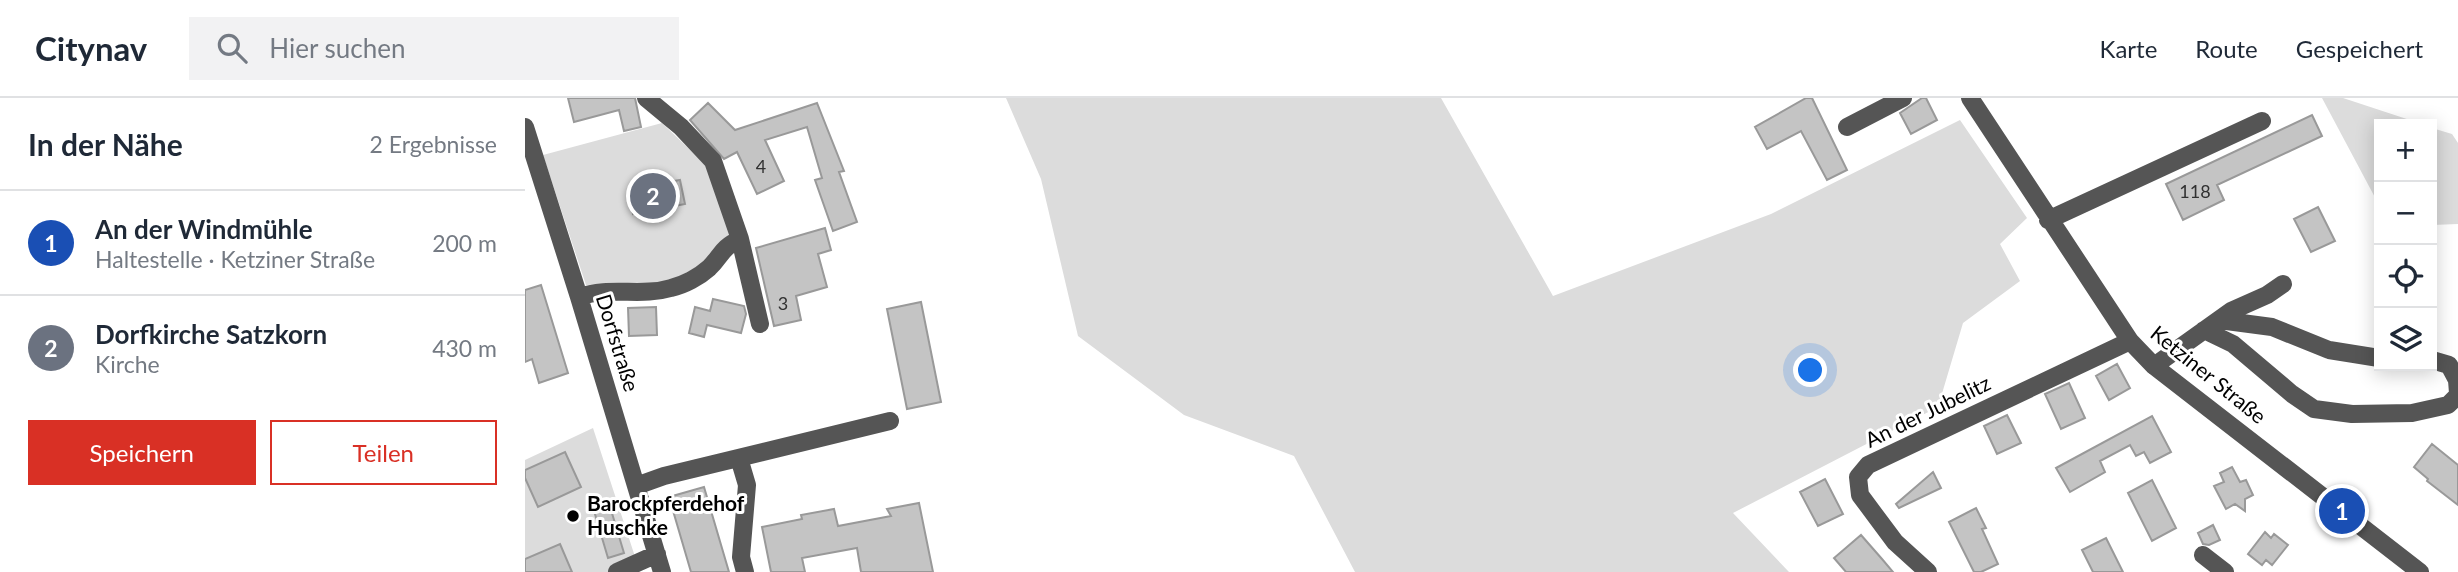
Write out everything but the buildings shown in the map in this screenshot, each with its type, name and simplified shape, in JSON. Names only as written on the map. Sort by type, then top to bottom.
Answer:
[{"type":"street","points":[[646,98],[681,127],[713,161],[740,239],[759,324]]},
{"type":"street","points":[[1847,127],[1903,98]]},
{"type":"street","name":"Ketziner Straße","points":[[1970,98],[2130,341],[2154,366],[2420,572]]},
{"type":"street","points":[[2048,220],[2262,121]]},
{"type":"street","name":"Dorfstraße","points":[[525,127],[662,572]]},
{"type":"street","points":[[579,297],[597,290],[669,289],[693,279],[709,267],[725,247],[740,239]]},
{"type":"street","points":[[2154,366],[2231,311],[2267,295],[2283,284]]},
{"type":"street","points":[[2212,325],[2272,327],[2329,350],[2374,357]]},
{"type":"street","points":[[2212,325],[2292,394],[2314,409],[2352,414],[2412,413],[2448,405],[2458,394],[2457,380],[2449,365],[2437,361]]},
{"type":"street","name":"An der Jubelitz","points":[[1928,572],[1895,542],[1860,495],[1858,477],[1868,465],[2130,341]]},
{"type":"street","points":[[636,485],[890,421]]},
{"type":"street","points":[[739,458],[747,485],[741,557],[745,572]]},
{"type":"street","points":[[617,572],[657,554]]},
{"type":"street","points":[[2203,555],[2225,572]]},
{"type":"shaded area","points":[[1006,98],[1441,98],[1553,296],[1771,214],[1960,120],[2027,218],[2000,244],[2020,281],[1963,323],[1938,407],[1733,513],[1789,572],[1355,572],[1294,456],[1184,415],[1078,336],[1041,179]]},
{"type":"shaded area","points":[[2322,98],[2343,98],[2407,119],[2374,119],[2374,196]]},
{"type":"shaded area","points":[[662,123],[706,165],[732,231],[707,261],[668,283],[586,285],[543,155]]},
{"type":"shaded area","points":[[2437,130],[2452,134],[2458,143],[2458,224],[2437,225]]},
{"type":"shaded area","name":"Barockpferdehof Huschke","points":[[593,428],[640,572],[525,572],[525,460]]},
{"type":"place","name":"Dorfkirche Satzkorn","points":[[653,196]]},
{"type":"place","name":"An der Windmühle","points":[[2342,511]]},
{"type":"place","name":"Barockpferdehof Huschke","points":[[573,516]]}]
